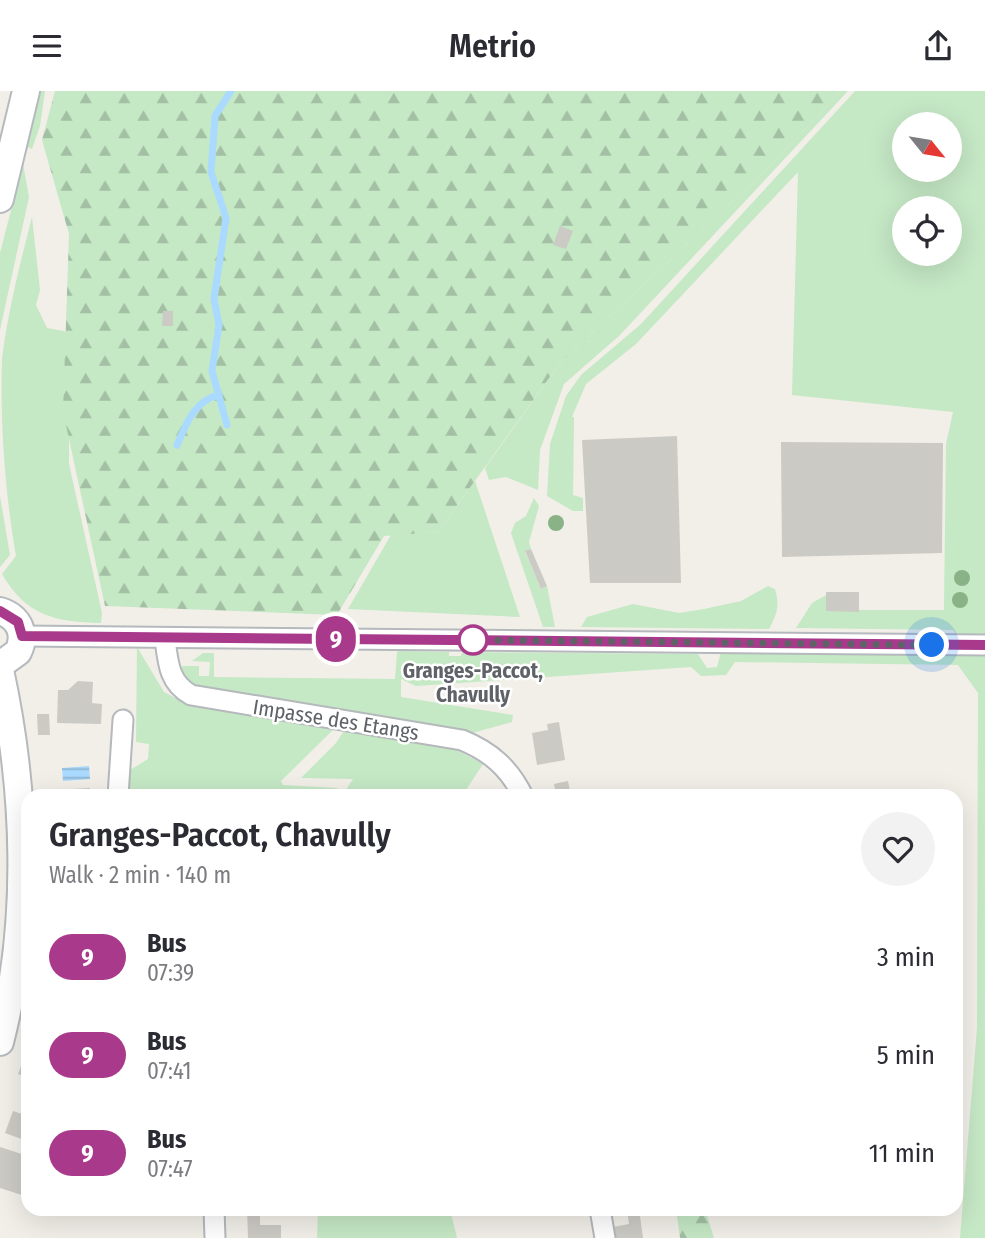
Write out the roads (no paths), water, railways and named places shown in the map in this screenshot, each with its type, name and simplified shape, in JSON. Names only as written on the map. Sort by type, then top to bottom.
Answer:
[{"type":"street","points":[[0,199],[26,91]]},
{"type":"street","points":[[0,611],[18,622],[22,636],[18,653],[0,668],[13,732],[21,881],[13,972],[0,1042]]},
{"type":"street","points":[[22,636],[985,645]]},
{"type":"street","name":"Impasse des Etangs","points":[[165,639],[177,688],[191,695],[462,740],[483,749],[501,762],[518,789]]},
{"type":"street","points":[[118,789],[123,720]]},
{"type":"street","points":[[214,1216],[215,1238]]},
{"type":"street","points":[[601,1216],[604,1238]]},
{"type":"water","points":[[89,766],[90,779],[63,781],[62,768]]},
{"type":"waterway","points":[[227,425],[212,371],[219,325],[214,299],[226,218],[211,172],[215,116],[231,91]]},
{"type":"waterway","points":[[177,445],[198,407],[219,395]]},
{"type":"place","name":"Granges-Paccot, Chavully","points":[[473,640]]}]
